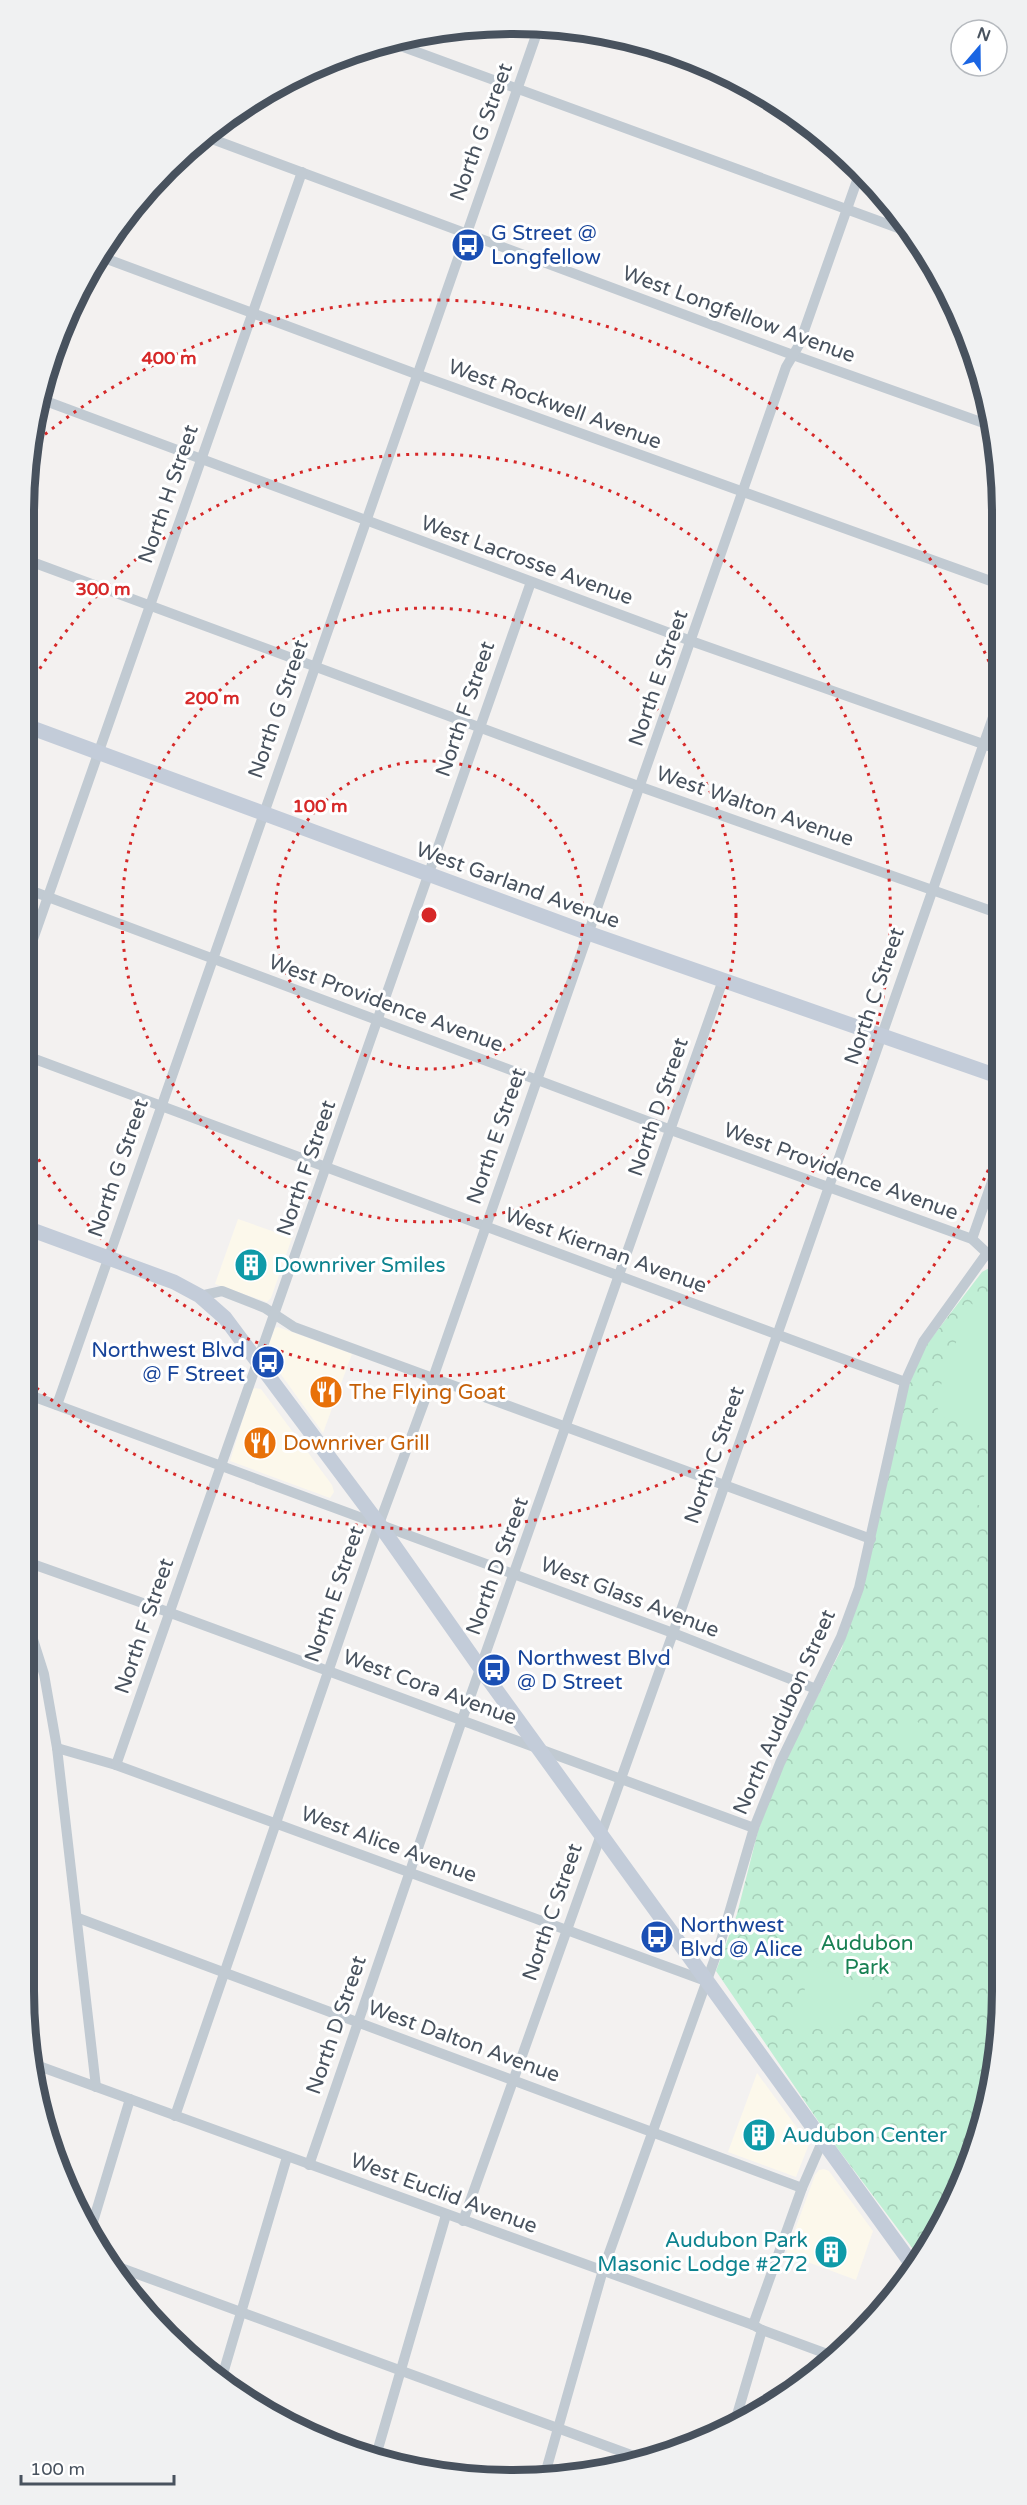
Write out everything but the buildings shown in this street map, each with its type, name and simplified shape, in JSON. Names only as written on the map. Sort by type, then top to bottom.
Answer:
[{"type":"main road","name":"West Garland Avenue","points":[[34,729],[588,933],[992,1074]]},
{"type":"main road","points":[[34,1231],[174,1282],[200,1296],[225,1318],[379,1524],[537,1747],[910,2261]]},
{"type":"street","name":"North G Street","points":[[57,1405],[536,35]]},
{"type":"street","points":[[405,48],[898,228]]},
{"type":"street","name":"West Longfellow Avenue","points":[[214,140],[793,355],[983,423]]},
{"type":"street","name":"North H Street","points":[[34,935],[302,172]]},
{"type":"street","name":"North E Street","points":[[175,2115],[379,1524],[433,1378],[641,787],[786,367],[803,335],[857,180]]},
{"type":"street","name":"West Rockwell Avenue","points":[[108,259],[743,494],[992,582]]},
{"type":"street","name":"West Lacrosse Avenue","points":[[48,402],[691,641],[992,747]]},
{"type":"street","name":"West Walton Avenue","points":[[34,563],[641,787],[992,911]]},
{"type":"street","name":"North F Street","points":[[116,1765],[257,1360],[379,1021],[531,582]]},
{"type":"street","name":"North C Street","points":[[463,2221],[673,1633],[992,721]]},
{"type":"street","name":"West Providence Avenue","points":[[34,892],[671,1130],[972,1239],[987,1253]]},
{"type":"street","name":"North D Street","points":[[309,2165],[462,1720],[723,980]]},
{"type":"street","name":"West Kiernan Avenue","points":[[34,1059],[905,1382]]},
{"type":"street","points":[[972,1239],[992,1182]]},
{"type":"street","points":[[987,1253],[992,1254]]},
{"type":"street","name":"North Audubon Street","points":[[546,2469],[603,2270],[731,1910],[754,1828],[780,1763],[841,1637],[856,1598],[871,1539],[885,1461],[905,1382],[923,1342],[987,1253]]},
{"type":"street","points":[[200,1296],[222,1291],[265,1308],[294,1327],[871,1539]]},
{"type":"street","name":"West Glass Avenue","points":[[34,1397],[673,1633],[816,1689]]},
{"type":"street","name":"West Cora Avenue","points":[[34,1565],[754,1828]]},
{"type":"street","points":[[34,1642],[44,1674],[57,1748],[96,2086]]},
{"type":"street","name":"West Alice Avenue","points":[[57,1748],[116,1765],[706,1981]]},
{"type":"street","name":"West Dalton Avenue","points":[[78,1918],[802,2188]]},
{"type":"street","name":"West Euclid Avenue","points":[[41,2067],[603,2270],[827,2354]]},
{"type":"street","points":[[93,2220],[130,2099]]},
{"type":"street","points":[[736,2415],[758,2327],[802,2188],[822,2142]]},
{"type":"street","points":[[223,2373],[288,2157]]},
{"type":"street","points":[[377,2450],[446,2215]]},
{"type":"street","points":[[123,2269],[632,2455]]},
{"type":"shaded area","points":[[238,1219],[292,1238],[271,1298],[267,1302],[215,1284]]},
{"type":"shaded area","points":[[278,1327],[352,1354],[323,1433],[267,1355],[266,1352],[275,1328]]},
{"type":"shaded area","points":[[261,1389],[332,1485],[334,1492],[330,1498],[230,1461],[252,1390]]},
{"type":"shaded area","points":[[757,2073],[809,2144],[796,2177],[728,2152]]},
{"type":"shaded area","points":[[819,2170],[829,2171],[873,2231],[856,2280],[786,2254],[815,2175]]},
{"type":"green space","name":"Audubon Park","points":[[992,1267],[991,2023],[983,2085],[967,2145],[943,2203],[915,2252],[829,2137],[716,1971],[737,1914],[758,1831],[779,1773],[842,1648],[896,1426],[916,1364],[927,1344],[982,1272]]},
{"type":"green space","points":[[970,1303],[992,1314],[992,1436],[941,1416],[935,1402]]},
{"type":"green space","points":[[992,1470],[992,1510],[968,1501],[985,1475]]},
{"type":"green space","points":[[992,1550],[992,1569],[986,1567]]},
{"type":"green space","points":[[911,1717],[927,1729],[908,1754],[892,1742]]},
{"type":"green space","points":[[816,1967],[872,1987],[859,2011],[841,2025],[818,2029],[792,2024],[812,1970]]},
{"type":"place","name":"G Street @ Longfellow","points":[[468,245]]},
{"type":"place","name":"Downriver Smiles","points":[[251,1265]]},
{"type":"place","name":"Northwest Blvd @ F Street","points":[[268,1362]]},
{"type":"place","name":"The Flying Goat","points":[[326,1392]]},
{"type":"place","name":"Downriver Grill","points":[[260,1443]]},
{"type":"place","name":"Northwest Blvd @ D Street","points":[[494,1670]]},
{"type":"place","name":"Northwest Blvd @ Alice","points":[[657,1937]]},
{"type":"place","name":"Audubon Center","points":[[759,2135]]},
{"type":"place","name":"Audubon Park Masonic Lodge #272","points":[[831,2252]]}]
